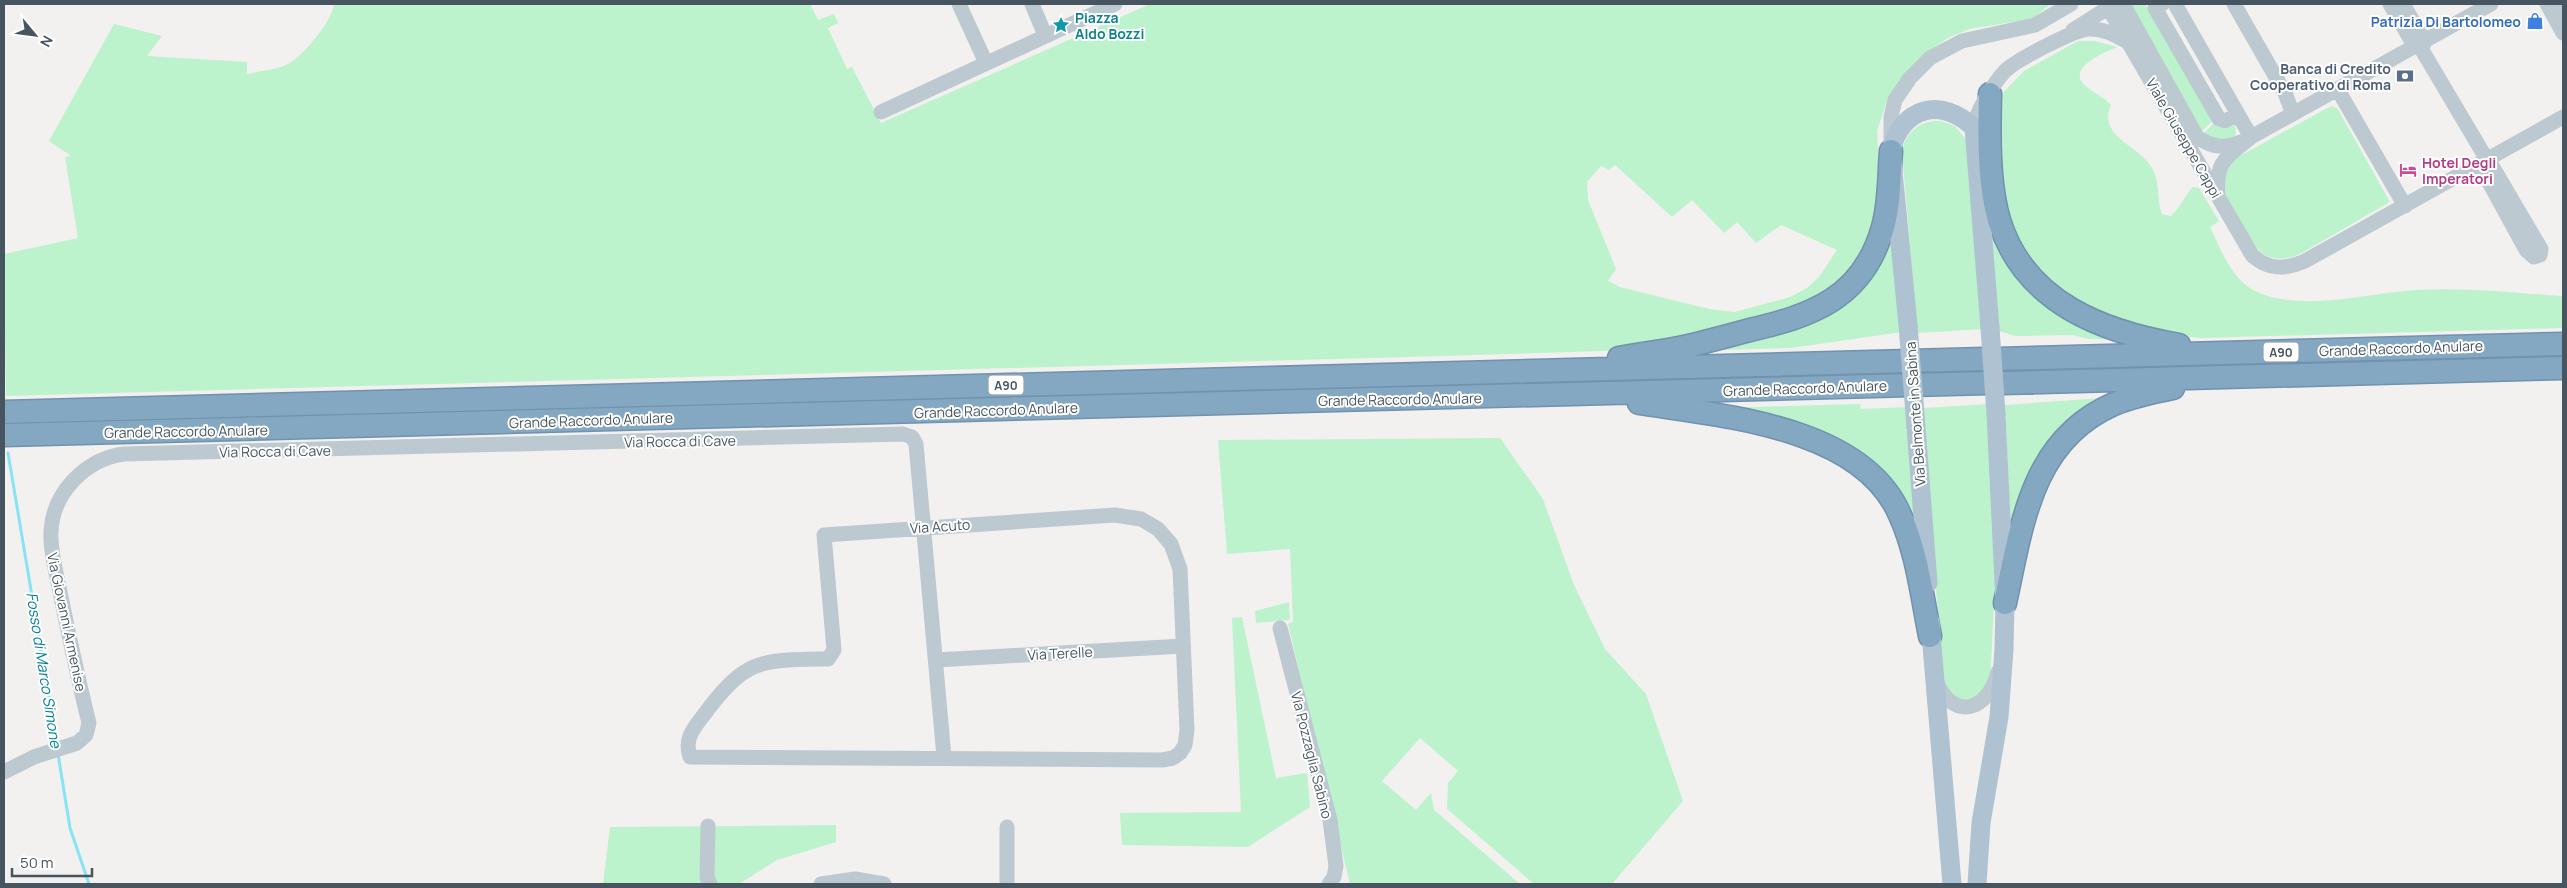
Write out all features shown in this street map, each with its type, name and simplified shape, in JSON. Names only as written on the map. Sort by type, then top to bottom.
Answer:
[{"type":"highway","points":[[1990,94],[1994,188]]},
{"type":"highway","points":[[1974,128],[1983,143],[2000,222],[2009,244],[2033,278],[2064,306],[2085,319],[2150,339],[2247,352]]},
{"type":"highway","points":[[1579,370],[1621,358],[1678,348],[1774,325],[1806,315],[1825,305],[1853,281],[1871,257],[1878,242],[1885,217],[1891,151]]},
{"type":"highway","name":"Grande Raccordo Anulare","points":[[4,412],[2563,344]]},
{"type":"highway","name":"Grande Raccordo Anulare","points":[[4,435],[2563,368]]},
{"type":"highway","points":[[2005,603],[2028,501],[2046,463],[2065,439],[2095,414],[2119,402],[2222,377]]},
{"type":"highway","points":[[1586,394],[1714,415],[1801,434],[1835,448],[1848,457],[1882,486],[1900,514],[1912,550],[1930,636]]},
{"type":"main road","name":"Via Belmonte in Sabina","points":[[1952,884],[1930,636],[1908,325],[1891,151],[1901,125],[1911,116],[1926,111],[1950,112],[1974,128],[1996,414],[2005,603],[2004,649],[1999,717],[1981,823],[1977,884]]},
{"type":"street","points":[[959,4],[986,63]]},
{"type":"street","points":[[1032,4],[1045,35]]},
{"type":"street","name":"Via Belmonte in Sabina","points":[[1891,151],[1891,117],[1895,100],[1910,78],[1930,58],[1962,40],[2018,30],[2034,25],[2059,8],[2071,4]]},
{"type":"street","name":"Viale Giuseppe Cappi","points":[[2123,4],[2197,137],[2208,145],[2218,147],[2234,144],[2251,137]]},
{"type":"street","points":[[2162,4],[2155,8],[2219,119],[2225,121],[2238,114]]},
{"type":"street","points":[[2175,4],[2251,137]]},
{"type":"street","points":[[2234,4],[2285,93],[2294,114]]},
{"type":"street","points":[[2245,4],[2292,88],[2305,100],[2314,103]]},
{"type":"street","points":[[2390,4],[2419,44],[2483,158],[2541,249],[2540,255],[2534,257],[2526,250],[2483,158]]},
{"type":"street","points":[[2403,4],[2419,44]]},
{"type":"street","points":[[2218,198],[2218,170],[2225,159],[2251,137],[2491,4]]},
{"type":"street","points":[[2547,4],[2563,34]]},
{"type":"street","points":[[2559,4],[2563,11]]},
{"type":"street","points":[[881,112],[1110,5]]},
{"type":"street","points":[[2065,35],[2110,5]]},
{"type":"street","name":"Viale Giuseppe Cappi","points":[[2110,5],[2128,42],[2218,198],[2252,255],[2259,261],[2269,265],[2288,268],[2300,264],[2405,206]]},
{"type":"street","name":"Via Belmonte in Sabina","points":[[1974,128],[1976,116],[2006,71],[2065,35],[2087,29],[2105,31],[2128,42]]},
{"type":"street","points":[[2338,90],[2405,206],[2483,158],[2563,117]]},
{"type":"street","name":"Via Rocca di Cave","points":[[124,454],[908,434],[916,444],[944,757]]},
{"type":"street","name":"Via Giovanni Armenise","points":[[4,772],[50,752],[70,746],[84,737],[89,723],[54,560],[51,540],[52,522],[66,491],[80,473],[102,459],[124,454]]},
{"type":"street","name":"Via Acuto","points":[[1116,515],[1146,521],[1166,536],[1178,559],[1181,578],[1186,734],[1182,750],[1173,758],[1162,760],[944,757],[690,757],[687,749],[689,735],[725,687],[740,674],[766,662],[828,659],[832,655],[834,650],[824,535],[922,527],[1116,515]]},
{"type":"street","name":"Via Pozzaglia Sabino","points":[[1280,628],[1330,820],[1336,866],[1331,884]]},
{"type":"street","name":"Via Terelle","points":[[936,660],[1183,646]]},
{"type":"street","name":"Via Belmonte in Sabina","points":[[1934,678],[1948,700],[1964,707],[1976,706],[1991,691],[2004,649]]},
{"type":"street","points":[[708,826],[707,877],[710,884]]},
{"type":"street","points":[[1007,827],[1007,884]]},
{"type":"street","points":[[821,884],[855,879],[884,884]]},
{"type":"green space","points":[[334,4],[810,4],[818,20],[834,14],[838,23],[828,28],[847,69],[852,67],[881,123],[1150,4],[2051,4],[2032,19],[1969,29],[1948,38],[1923,55],[1888,98],[1877,131],[1881,204],[1866,255],[1820,304],[1654,347],[1603,351],[1409,357],[6,396],[4,254],[78,238],[65,157],[71,156],[49,141],[114,24],[162,36],[147,56],[247,62],[247,74],[277,68],[292,61],[308,47],[322,29]],"holes":[[[1615,165],[1672,217],[1692,200],[1724,233],[1737,222],[1756,243],[1781,225],[1837,250],[1819,277],[1807,288],[1790,297],[1735,312],[1709,309],[1620,287],[1608,281],[1616,269],[1588,200],[1587,182],[1601,166],[1609,170]]]},
{"type":"green space","points":[[2129,4],[2145,4],[2154,18],[2212,121],[2202,131]]},
{"type":"green space","points":[[2078,41],[2095,41],[2117,47],[2103,53],[2082,68],[2080,74],[2081,81],[2111,105],[2108,116],[2114,133],[2146,160],[2152,168],[2157,179],[2162,214],[2171,216],[2193,187],[2199,188],[2219,221],[2210,227],[2223,254],[2233,271],[2247,286],[2255,291],[2292,301],[2334,300],[2434,289],[2563,296],[2563,328],[2202,338],[2155,334],[2083,309],[2036,268],[2017,241],[2002,204],[1999,97],[2024,71]]},
{"type":"green space","points":[[2331,106],[2337,108],[2390,202],[2298,255],[2286,258],[2268,256],[2255,246],[2230,205],[2225,190],[2226,174],[2236,158]]},
{"type":"green space","points":[[1941,121],[1955,126],[1968,142],[1984,329],[1917,333],[1902,150],[1907,137],[1921,124]]},
{"type":"green space","points":[[2213,124],[2225,129],[2235,125],[2236,136],[2223,142],[2204,133]]},
{"type":"green space","points":[[1990,215],[2005,247],[2121,340],[2089,339],[2072,335],[2015,336],[1999,331]]},
{"type":"green space","points":[[1890,221],[1902,332],[1791,348],[1721,350],[1720,346],[1818,319]]},
{"type":"green space","points":[[2116,397],[2076,424],[2012,557],[2005,405]]},
{"type":"green space","points":[[1860,404],[1861,409],[1907,407],[1919,549],[1886,482],[1712,408]]},
{"type":"green space","points":[[1989,404],[1996,566],[1990,683],[1989,688],[1966,704],[1943,685],[1923,408]]},
{"type":"green space","points":[[1500,438],[1543,499],[1574,585],[1605,649],[1646,694],[1683,801],[1612,884],[1534,884],[1447,809],[1448,783],[1458,771],[1420,738],[1382,781],[1416,810],[1431,793],[1434,810],[1520,884],[1350,884],[1288,624],[1293,622],[1290,549],[1227,554],[1218,440]]},
{"type":"green space","points":[[1289,602],[1290,620],[1256,623],[1255,611]]},
{"type":"green space","points":[[1242,617],[1276,778],[1307,773],[1310,807],[1248,847],[1122,845],[1120,813],[1241,812],[1232,618]]},
{"type":"green space","points":[[836,825],[836,842],[777,860],[739,884],[603,884],[610,827]]},
{"type":"waterway","name":"Fosso di Marco Simone","points":[[8,453],[57,745]]},
{"type":"waterway","name":"Fosso di Marco Simone","points":[[58,754],[70,828],[89,884]]},
{"type":"place","name":"Patrizia Di Bartolomeo","points":[[2535,21]]},
{"type":"place","name":"Piazza Aldo Bozzi","points":[[1061,25]]},
{"type":"place","name":"Banca di Credito Cooperativo di Roma","points":[[2405,76]]},
{"type":"place","name":"Hotel Degli Imperatori","points":[[2408,170]]}]
